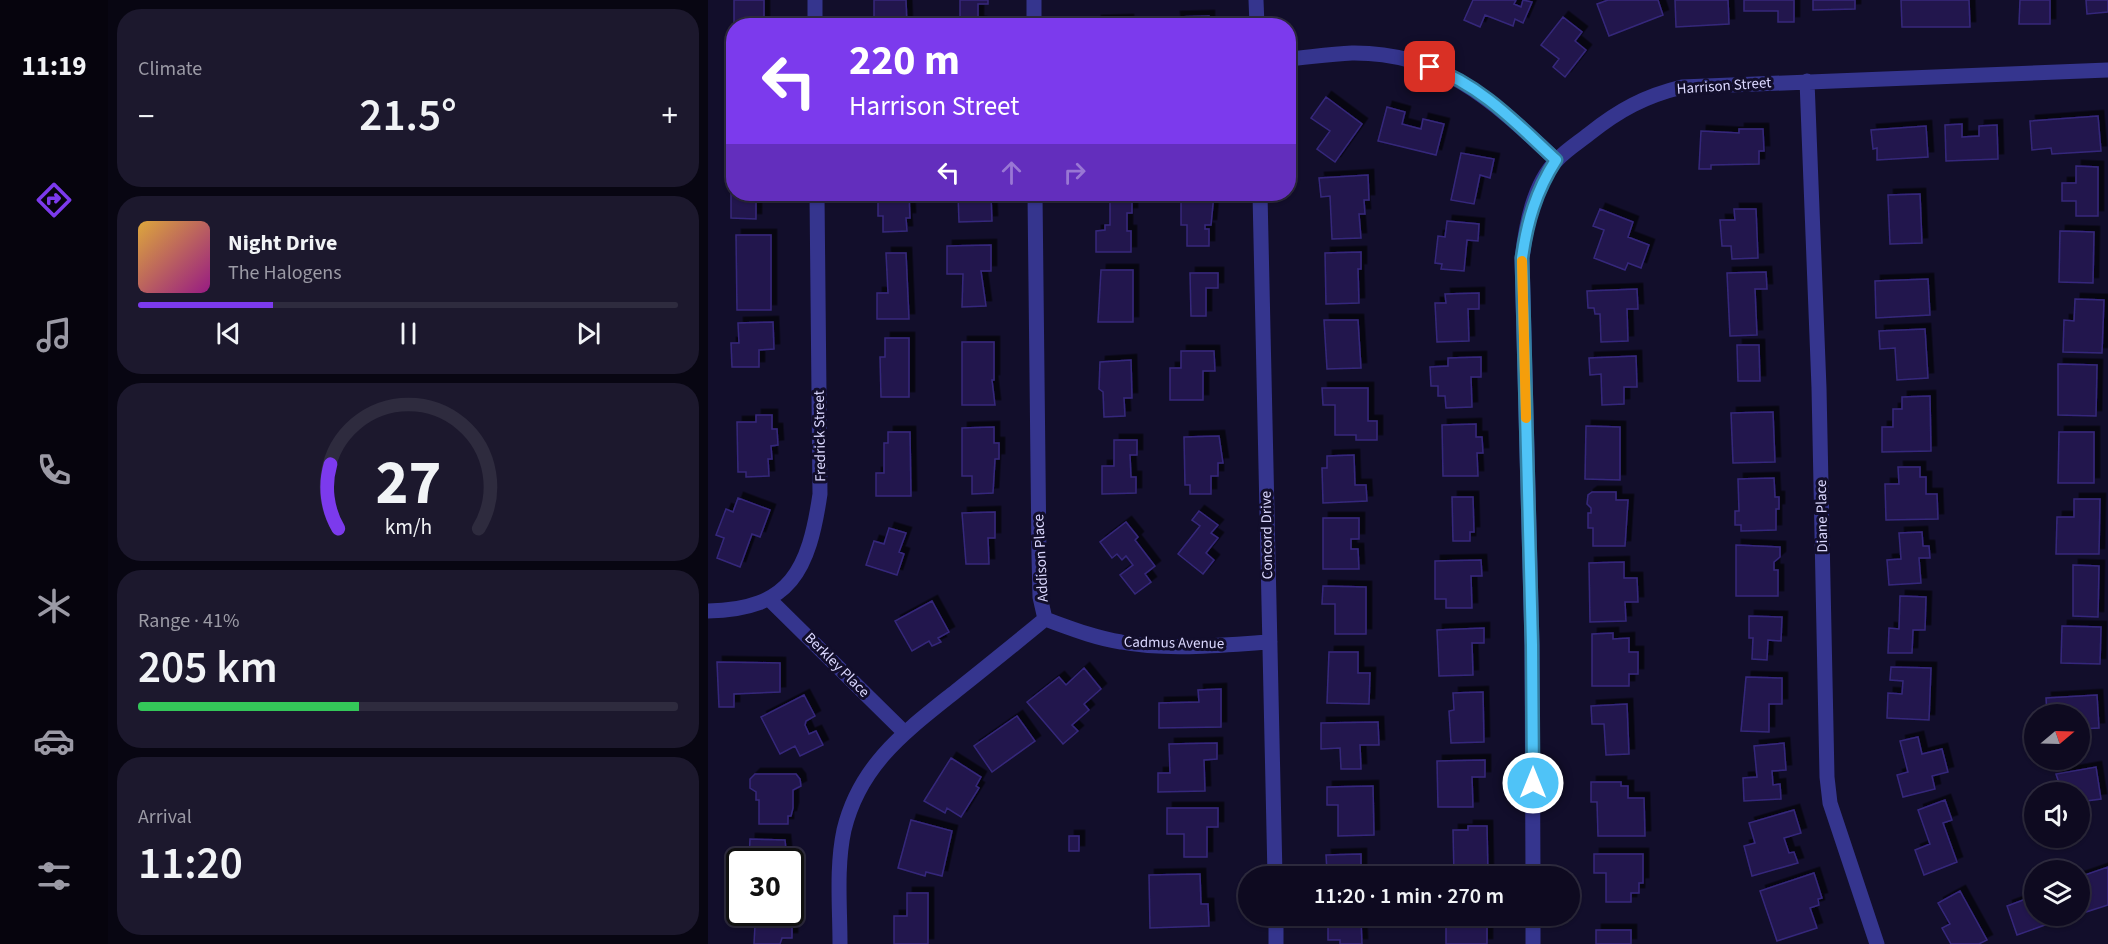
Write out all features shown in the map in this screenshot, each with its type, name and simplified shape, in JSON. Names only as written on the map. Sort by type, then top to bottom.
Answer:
[{"type":"street","points":[[815,0],[815,18]]},
{"type":"street","points":[[1034,0],[1034,18]]},
{"type":"street","points":[[1256,0],[1257,18]]},
{"type":"street","points":[[1296,58],[1351,53],[1381,55],[1414,61],[1445,72],[1472,86],[1498,106],[1556,160],[1534,200],[1526,227],[1522,258],[1532,645],[1533,866]]},
{"type":"street","name":"Harrison Street","points":[[1556,160],[1616,112],[1655,94],[1682,87],[2108,70]]},
{"type":"street","name":"Diane Place","points":[[1807,81],[1819,388],[1827,777],[1830,803],[1877,944]]},
{"type":"street","name":"Fredrick Street","points":[[708,611],[738,610],[770,599],[786,586],[799,569],[816,526],[820,494],[817,201]]},
{"type":"street","name":"Addison Place","points":[[840,944],[840,859],[844,830],[854,801],[869,772],[904,732],[1045,619],[1040,597],[1039,577],[1035,201]]},
{"type":"street","name":"Concord Drive","points":[[1260,201],[1275,866]]},
{"type":"street","name":"Berkley Place","points":[[770,599],[904,732]]},
{"type":"street","name":"Cadmus Avenue","points":[[1045,619],[1091,636],[1123,643],[1154,645],[1270,642]]},
{"type":"street","points":[[1275,926],[1276,944]]},
{"type":"street","points":[[1533,926],[1533,944]]},
{"type":"building","points":[[734,0],[764,0],[764,18],[734,18]]},
{"type":"building","points":[[874,0],[906,0],[907,18],[874,18]]},
{"type":"building","points":[[960,0],[988,0],[988,4],[978,4],[978,18],[960,18]]},
{"type":"building","points":[[1473,0],[1516,0],[1514,4],[1521,7],[1523,0],[1532,2],[1523,23],[1515,19],[1513,26],[1485,15],[1480,27],[1464,20]]},
{"type":"building","points":[[1608,0],[1658,0],[1663,15],[1609,36],[1597,4]]},
{"type":"building","points":[[1675,0],[1728,0],[1729,24],[1676,27]]},
{"type":"building","points":[[1744,0],[1794,0],[1794,22],[1778,22],[1778,11],[1744,11]]},
{"type":"building","points":[[1813,0],[1855,0],[1855,9],[1813,10]]},
{"type":"building","points":[[1901,0],[1969,0],[1970,27],[1902,27]]},
{"type":"building","points":[[2020,0],[2050,0],[2050,24],[2019,24]]},
{"type":"building","points":[[2086,0],[2108,0],[2108,12],[2087,14]]},
{"type":"building","points":[[1209,16],[1209,18],[1175,18]]},
{"type":"building","points":[[1563,17],[1582,32],[1575,41],[1586,50],[1565,77],[1553,67],[1559,59],[1541,45]]},
{"type":"building","points":[[1326,97],[1362,124],[1335,162],[1317,149],[1330,131],[1311,118]]},
{"type":"building","points":[[1387,107],[1405,112],[1402,124],[1421,129],[1423,119],[1444,124],[1436,155],[1378,141]]},
{"type":"building","points":[[2098,116],[2101,151],[2052,154],[2051,148],[2032,150],[2030,121]]},
{"type":"building","points":[[1962,124],[1962,137],[1979,136],[1979,126],[1997,125],[1998,159],[1946,161],[1945,125]]},
{"type":"building","points":[[1926,126],[1928,157],[1877,160],[1877,148],[1873,149],[1871,130]]},
{"type":"building","points":[[1739,129],[1763,129],[1764,151],[1759,151],[1759,164],[1711,165],[1711,169],[1699,169],[1701,131],[1739,133]]},
{"type":"building","points":[[1461,153],[1494,159],[1490,178],[1480,175],[1474,204],[1451,200]]},
{"type":"building","points":[[2076,166],[2098,167],[2098,216],[2076,216],[2076,201],[2062,201],[2062,183],[2076,183]]},
{"type":"building","points":[[1368,175],[1369,200],[1364,200],[1365,214],[1359,214],[1361,238],[1332,239],[1330,196],[1321,197],[1319,178]]},
{"type":"building","points":[[1920,194],[1922,243],[1890,244],[1888,195]]},
{"type":"building","points":[[731,201],[756,201],[756,219],[731,218]]},
{"type":"building","points":[[878,201],[909,201],[910,218],[906,218],[907,231],[883,232],[883,216],[878,216]]},
{"type":"building","points":[[958,201],[991,201],[992,221],[959,222]]},
{"type":"building","points":[[1110,201],[1132,201],[1132,213],[1127,213],[1127,231],[1131,231],[1131,252],[1096,252],[1096,231],[1105,230],[1105,225],[1110,225]]},
{"type":"building","points":[[1181,201],[1213,201],[1211,225],[1205,225],[1205,229],[1209,229],[1209,246],[1187,246],[1187,225],[1181,225]]},
{"type":"building","points":[[1600,209],[1633,222],[1628,237],[1649,245],[1641,268],[1628,263],[1625,270],[1594,258],[1604,230],[1593,226]]},
{"type":"building","points":[[1734,209],[1756,209],[1758,258],[1732,259],[1731,246],[1722,246],[1720,220],[1735,220]]},
{"type":"building","points":[[1447,221],[1479,224],[1478,241],[1467,240],[1464,271],[1441,269],[1442,264],[1435,263],[1438,236],[1445,237]]},
{"type":"building","points":[[2060,231],[2094,232],[2093,283],[2059,282]]},
{"type":"building","points":[[736,235],[771,235],[771,310],[737,310]]},
{"type":"building","points":[[991,245],[991,271],[981,271],[986,306],[962,307],[963,274],[947,274],[947,246]]},
{"type":"building","points":[[1361,252],[1361,269],[1358,269],[1359,303],[1326,304],[1325,253]]},
{"type":"building","points":[[886,253],[906,253],[909,319],[877,319],[877,293],[888,293]]},
{"type":"building","points":[[1101,270],[1133,270],[1133,322],[1098,322]]},
{"type":"building","points":[[1766,272],[1767,289],[1755,289],[1757,335],[1730,336],[1727,273]]},
{"type":"building","points":[[1190,273],[1218,273],[1218,288],[1206,288],[1206,316],[1191,316]]},
{"type":"building","points":[[1928,279],[1930,315],[1876,318],[1875,281]]},
{"type":"building","points":[[1637,289],[1638,309],[1627,309],[1628,341],[1601,342],[1600,314],[1595,314],[1594,308],[1588,308],[1587,291]]},
{"type":"building","points":[[1479,293],[1479,309],[1468,309],[1469,341],[1437,342],[1435,303],[1446,303],[1445,294]]},
{"type":"building","points":[[2075,299],[2104,300],[2102,353],[2063,352],[2064,320],[2074,321]]},
{"type":"building","points":[[1324,320],[1358,320],[1361,368],[1327,369]]},
{"type":"building","points":[[773,322],[774,349],[759,350],[759,367],[732,367],[731,343],[739,343],[738,323]]},
{"type":"building","points":[[1925,329],[1928,378],[1897,380],[1895,348],[1880,349],[1879,331]]},
{"type":"building","points":[[885,338],[909,338],[909,397],[881,397],[880,357],[885,357]]},
{"type":"building","points":[[962,342],[994,342],[994,380],[992,380],[995,405],[962,405]]},
{"type":"building","points":[[1737,345],[1759,345],[1760,381],[1738,381]]},
{"type":"building","points":[[1181,351],[1214,351],[1215,371],[1203,371],[1203,400],[1170,400],[1170,368],[1181,368]]},
{"type":"building","points":[[1636,356],[1637,387],[1624,387],[1624,404],[1602,405],[1601,374],[1590,375],[1589,358]]},
{"type":"building","points":[[1481,357],[1481,377],[1471,377],[1472,407],[1446,408],[1445,396],[1438,396],[1438,386],[1431,386],[1430,367],[1448,366],[1448,358]]},
{"type":"building","points":[[1131,360],[1132,398],[1124,398],[1125,416],[1104,417],[1103,392],[1099,389],[1100,362]]},
{"type":"building","points":[[2058,364],[2097,365],[2096,416],[2058,415]]},
{"type":"building","points":[[1322,388],[1368,388],[1368,421],[1377,421],[1377,440],[1356,440],[1356,435],[1335,435],[1335,405],[1323,405]]},
{"type":"building","points":[[1930,396],[1931,451],[1882,452],[1882,427],[1893,427],[1893,409],[1902,409],[1902,397]]},
{"type":"building","points":[[1773,412],[1775,462],[1733,463],[1731,413]]},
{"type":"building","points":[[756,415],[772,415],[772,429],[777,429],[778,445],[771,446],[772,459],[768,459],[769,476],[746,477],[746,472],[738,472],[737,422],[756,422]]},
{"type":"building","points":[[1476,424],[1476,437],[1482,437],[1483,453],[1477,453],[1478,476],[1443,476],[1442,425]]},
{"type":"building","points":[[1586,426],[1620,427],[1620,480],[1585,479]]},
{"type":"building","points":[[994,427],[994,443],[999,443],[999,459],[995,459],[993,493],[972,494],[972,476],[962,476],[962,428]]},
{"type":"building","points":[[888,432],[910,432],[911,496],[876,496],[876,473],[884,473],[884,443],[888,443]]},
{"type":"building","points":[[2059,432],[2094,432],[2094,483],[2058,483]]},
{"type":"building","points":[[1219,436],[1223,463],[1218,463],[1218,476],[1211,476],[1211,494],[1190,494],[1190,485],[1185,485],[1184,437]]},
{"type":"building","points":[[1114,440],[1137,440],[1137,455],[1130,455],[1131,477],[1136,477],[1136,493],[1102,494],[1102,466],[1114,466]]},
{"type":"building","points":[[1354,455],[1355,485],[1366,485],[1367,501],[1323,503],[1322,468],[1327,468],[1327,456]]},
{"type":"building","points":[[1898,467],[1920,467],[1920,477],[1926,477],[1926,494],[1937,494],[1938,519],[1886,520],[1885,484],[1899,484]]},
{"type":"building","points":[[1774,478],[1775,497],[1779,497],[1779,509],[1776,509],[1776,530],[1741,531],[1741,525],[1735,525],[1735,511],[1739,511],[1738,479]]},
{"type":"building","points":[[1592,492],[1616,492],[1616,500],[1628,500],[1625,546],[1593,546],[1593,528],[1588,528],[1588,513],[1591,513],[1591,508],[1587,504],[1588,495]]},
{"type":"building","points":[[1452,497],[1473,497],[1474,532],[1470,532],[1470,541],[1453,541]]},
{"type":"building","points":[[738,498],[770,510],[760,537],[752,534],[740,567],[717,558],[724,538],[716,535],[726,509],[733,512]]},
{"type":"building","points":[[2074,499],[2100,499],[2099,554],[2056,554],[2057,517],[2074,517]]},
{"type":"building","points":[[1199,511],[1218,525],[1211,533],[1218,538],[1206,553],[1214,560],[1203,574],[1178,554],[1200,526],[1192,520]]},
{"type":"building","points":[[995,512],[995,538],[988,538],[989,564],[966,564],[962,513]]},
{"type":"building","points":[[1323,518],[1359,518],[1359,539],[1351,539],[1351,549],[1358,549],[1359,569],[1323,569]]},
{"type":"building","points":[[1126,522],[1138,537],[1135,540],[1155,566],[1145,574],[1151,582],[1135,594],[1120,575],[1133,565],[1126,556],[1122,560],[1117,554],[1112,558],[1100,542]]},
{"type":"building","points":[[889,528],[906,533],[899,552],[904,554],[897,575],[866,565],[874,541],[884,544]]},
{"type":"building","points":[[1922,532],[1923,546],[1929,546],[1930,558],[1919,558],[1921,583],[1889,585],[1887,560],[1901,559],[1899,533]]},
{"type":"building","points":[[1736,545],[1780,547],[1780,557],[1774,562],[1774,570],[1778,570],[1778,596],[1736,596]]},
{"type":"building","points":[[1481,560],[1482,576],[1471,576],[1472,608],[1446,608],[1446,599],[1435,599],[1435,561]]},
{"type":"building","points":[[1624,562],[1624,578],[1637,578],[1638,602],[1625,602],[1626,621],[1590,622],[1589,563]]},
{"type":"building","points":[[2073,565],[2099,566],[2098,617],[2073,616]]},
{"type":"building","points":[[1323,586],[1366,587],[1366,634],[1335,634],[1335,604],[1322,604]]},
{"type":"building","points":[[1900,596],[1926,597],[1925,630],[1913,630],[1912,653],[1888,653],[1889,628],[1899,629]]},
{"type":"building","points":[[932,601],[949,632],[938,638],[941,642],[932,646],[929,641],[912,651],[895,621]]},
{"type":"building","points":[[1749,616],[1782,617],[1781,641],[1768,640],[1767,660],[1752,659],[1753,638],[1749,638]]},
{"type":"building","points":[[2062,626],[2101,627],[2100,664],[2061,663]]},
{"type":"building","points":[[1484,628],[1484,643],[1472,643],[1473,675],[1439,676],[1437,630]]},
{"type":"building","points":[[1613,633],[1613,639],[1629,638],[1629,652],[1638,652],[1638,674],[1629,674],[1629,686],[1592,686],[1592,634]]},
{"type":"building","points":[[1329,652],[1358,652],[1358,673],[1370,673],[1369,704],[1327,703]]},
{"type":"building","points":[[717,662],[780,663],[780,692],[734,694],[734,707],[719,707]]},
{"type":"building","points":[[1891,667],[1931,668],[1929,720],[1887,718],[1888,693],[1902,694],[1903,681],[1890,680]]},
{"type":"building","points":[[1084,668],[1101,689],[1084,704],[1089,710],[1072,725],[1078,731],[1063,744],[1027,702],[1059,677],[1066,685]]},
{"type":"building","points":[[1746,677],[1782,678],[1782,704],[1769,704],[1769,732],[1741,731]]},
{"type":"building","points":[[1221,689],[1221,727],[1159,728],[1159,703],[1199,702],[1198,690]]},
{"type":"building","points":[[1483,692],[1484,742],[1451,743],[1449,711],[1454,710],[1453,693]]},
{"type":"building","points":[[804,695],[815,716],[806,721],[805,725],[809,734],[816,731],[823,745],[800,756],[795,746],[780,754],[761,717]]},
{"type":"building","points":[[2097,695],[2099,728],[2090,728],[2090,704],[2046,704],[2046,698]]},
{"type":"building","points":[[1627,704],[1629,754],[1606,755],[1604,724],[1592,724],[1591,706]]},
{"type":"building","points":[[1017,716],[1035,741],[992,772],[974,746]]},
{"type":"building","points":[[1378,722],[1379,745],[1360,745],[1361,769],[1341,769],[1340,748],[1321,749],[1321,723]]},
{"type":"building","points":[[1918,737],[1922,754],[1942,749],[1948,772],[1932,776],[1935,789],[1903,797],[1897,775],[1908,772],[1900,741]]},
{"type":"building","points":[[1217,743],[1217,759],[1204,760],[1205,791],[1158,792],[1158,773],[1170,773],[1169,744]]},
{"type":"building","points":[[1784,743],[1786,770],[1772,771],[1773,785],[1780,784],[1781,799],[1744,801],[1743,778],[1757,777],[1754,746]]},
{"type":"building","points":[[951,758],[981,777],[976,786],[979,788],[961,817],[947,808],[945,813],[924,801]]},
{"type":"building","points":[[1485,760],[1485,777],[1472,777],[1473,807],[1438,807],[1437,761]]},
{"type":"building","points":[[2096,767],[2101,799],[2090,800],[2090,782],[2059,782],[2056,774],[2090,770]]},
{"type":"building","points":[[755,774],[796,774],[800,779],[801,786],[793,790],[793,808],[791,816],[788,816],[788,824],[759,824],[759,800],[756,800],[756,792],[750,788],[750,779]]},
{"type":"building","points":[[1591,782],[1621,782],[1621,786],[1628,786],[1628,798],[1644,798],[1645,836],[1598,836],[1597,802],[1591,802]]},
{"type":"building","points":[[1373,786],[1374,835],[1338,836],[1338,805],[1327,805],[1327,787]]},
{"type":"building","points":[[1945,800],[1952,820],[1943,823],[1957,862],[1924,875],[1915,850],[1930,844],[1918,810]]},
{"type":"building","points":[[1167,808],[1218,808],[1218,827],[1207,827],[1207,857],[1184,857],[1184,834],[1167,834]]},
{"type":"building","points":[[1794,810],[1801,833],[1784,838],[1789,853],[1794,852],[1798,863],[1752,876],[1744,846],[1755,843],[1749,823]]},
{"type":"building","points":[[911,820],[952,831],[942,876],[926,872],[925,876],[898,868]]},
{"type":"building","points":[[1468,826],[1487,826],[1488,866],[1454,866],[1453,830],[1468,830]]},
{"type":"building","points":[[1069,836],[1079,836],[1079,851],[1069,851]]},
{"type":"building","points":[[750,839],[785,840],[786,848],[750,848]]},
{"type":"building","points":[[1361,854],[1361,866],[1327,866],[1326,855]]},
{"type":"building","points":[[1594,854],[1643,854],[1643,883],[1639,883],[1639,893],[1631,893],[1631,902],[1606,902],[1606,873],[1594,873]]},
{"type":"building","points":[[2108,867],[2108,905],[2090,911],[2090,873]]},
{"type":"building","points":[[1814,873],[1822,898],[1818,899],[1819,905],[1810,908],[1817,928],[1777,941],[1760,891]]},
{"type":"building","points":[[1200,874],[1201,904],[1208,904],[1209,926],[1150,928],[1149,875]]},
{"type":"building","points":[[1960,891],[1987,940],[1979,944],[1951,944],[1942,928],[1950,924],[1938,903]]},
{"type":"building","points":[[907,893],[928,893],[928,944],[894,944],[894,916],[907,916]]},
{"type":"building","points":[[2024,900],[2024,926],[2042,926],[2017,935],[2007,906]]},
{"type":"building","points":[[755,926],[792,926],[792,938],[782,938],[780,944],[754,944]]},
{"type":"building","points":[[1328,926],[1361,926],[1362,944],[1340,944],[1340,940],[1328,940]]},
{"type":"building","points":[[1446,926],[1487,926],[1487,944],[1446,944]]},
{"type":"building","points":[[1596,930],[1631,930],[1631,944],[1596,944]]},
{"type":"slow traffic","points":[[1522,261],[1526,418]]},
{"type":"route","points":[[1430,67],[1472,86],[1498,106],[1556,160],[1534,200],[1526,227],[1522,258],[1532,645],[1533,783]]}]
